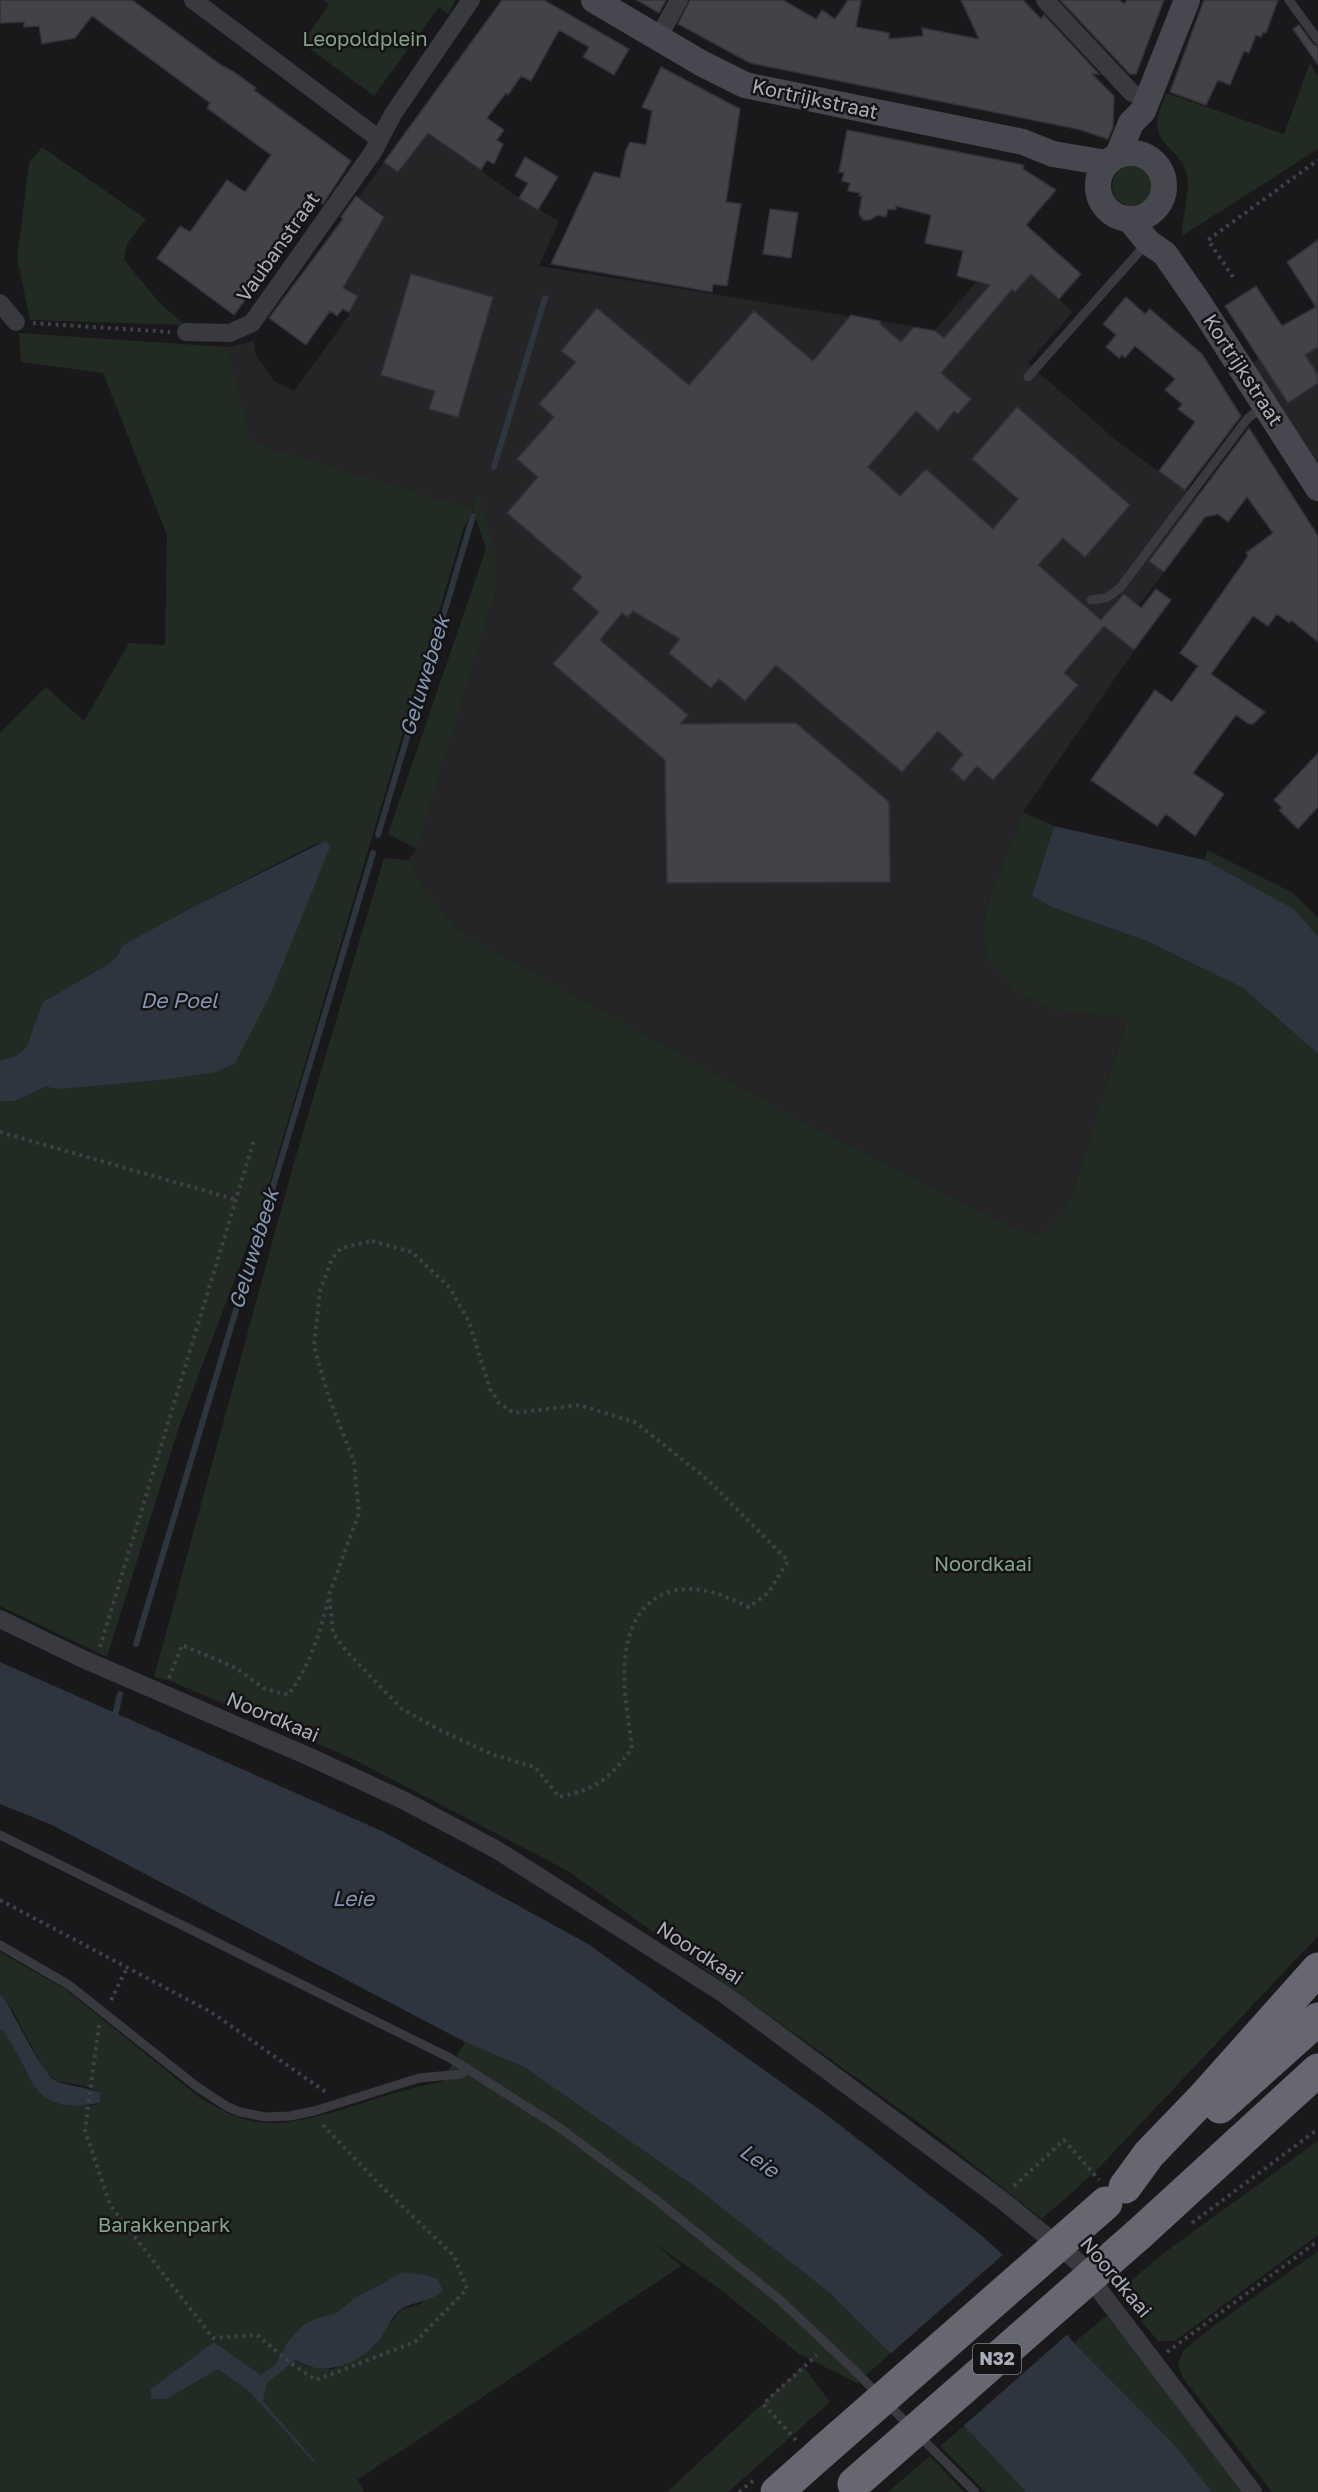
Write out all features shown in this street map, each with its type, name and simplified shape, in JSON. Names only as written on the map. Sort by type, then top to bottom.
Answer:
[{"type":"highway","points":[[1109,2188],[1149,2154],[1203,2098],[1318,1969]]},
{"type":"highway","name":"N32","points":[[777,2492],[811,2449],[1109,2188],[1160,2161],[1318,2019]]},
{"type":"highway","name":"N32","points":[[849,2488],[1139,2234],[1318,2070]]},
{"type":"highway","points":[[1208,2171],[1318,2102]]},
{"type":"street","points":[[193,0],[379,140],[393,114],[471,0]]},
{"type":"street","name":"Kortrijkstraat","points":[[594,0],[745,85],[1023,142],[1053,154],[1108,168]]},
{"type":"street","points":[[658,38],[679,0]]},
{"type":"street","points":[[1045,0],[1145,105],[1144,138],[1148,156],[1161,173],[1164,185],[1162,197],[1156,209],[1144,217],[1129,219],[1115,214],[1106,206],[1108,168],[1131,123],[1145,105],[1187,0]]},
{"type":"street","name":"Vaubanstraat","points":[[186,332],[230,333],[252,323],[373,152],[379,140]]},
{"type":"street","points":[[1108,168],[1133,152],[1148,156]]},
{"type":"street","name":"Kortrijkstraat","points":[[1156,209],[1161,221],[1157,248]]},
{"type":"street","name":"Kortrijkstraat","points":[[1129,219],[1157,248],[1318,488]]},
{"type":"street","points":[[0,303],[16,322]]},
{"type":"street","name":"Noordkaai","points":[[0,1619],[405,1801],[497,1850],[724,1994],[1002,2200],[1078,2262],[1253,2492]]},
{"type":"lane","points":[[1289,0],[1318,40]]},
{"type":"lane","points":[[1028,377],[1157,248]]},
{"type":"lane","points":[[1091,600],[1106,598],[1120,588],[1248,418],[1265,406]]},
{"type":"lane","points":[[0,1835],[467,2068],[561,2128],[654,2198],[780,2300],[975,2492]]},
{"type":"lane","points":[[0,1945],[69,1985],[196,2086],[226,2106],[240,2112],[265,2116],[290,2116],[419,2078],[460,2074],[467,2068]]},
{"type":"path","points":[[1233,277],[1208,240],[1318,160]]},
{"type":"path","points":[[16,322],[191,333],[186,332]]},
{"type":"path","points":[[0,1132],[237,1200]]},
{"type":"path","points":[[99,1665],[254,1140]]},
{"type":"path","points":[[158,1690],[182,1645],[236,1668],[265,1689],[288,1695],[300,1679],[322,1628],[329,1595],[359,1513],[354,1462],[328,1395],[314,1346],[320,1292],[332,1259],[341,1248],[372,1241],[412,1252],[450,1288],[469,1322],[490,1389],[499,1403],[514,1413],[579,1405],[635,1422],[708,1480],[788,1561],[768,1593],[749,1607],[711,1592],[680,1588],[657,1595],[634,1622],[625,1660],[632,1749],[612,1774],[585,1792],[559,1797],[535,1767],[491,1754],[402,1709],[347,1652],[333,1633],[329,1595]]},
{"type":"path","points":[[0,1900],[211,2012],[340,2102]]},
{"type":"path","points":[[120,1985],[127,1968]]},
{"type":"path","points":[[99,2024],[85,2130],[110,2205],[213,2338],[257,2335],[292,2364],[316,2380],[415,2342],[467,2289],[454,2256],[378,2183],[317,2118]]},
{"type":"path","points":[[1187,2226],[1318,2129]]},
{"type":"path","points":[[1002,2200],[1009,2190],[1064,2140],[1109,2188]]},
{"type":"path","points":[[1155,2361],[1318,2241]]},
{"type":"path","points":[[811,2449],[763,2404],[828,2345]]},
{"type":"shaded area","points":[[428,133],[519,198],[559,221],[539,266],[935,330],[1004,250],[1073,312],[1028,363],[1118,442],[1195,497],[1149,560],[1164,572],[1139,605],[1156,619],[1023,812],[991,893],[984,919],[1057,1011],[1127,1019],[1069,1203],[1047,1228],[1036,1234],[1025,1231],[940,1191],[784,1111],[459,931],[423,887],[409,860],[417,848],[496,592],[476,493],[473,510],[252,442],[228,347],[254,341],[256,355],[274,381],[294,391],[350,314],[334,304],[385,216],[359,197],[384,162],[399,172]]},
{"type":"shaded area","points":[[1318,325],[1318,473],[1250,364],[1298,333]]},
{"type":"green space","name":"Leopoldplein","points":[[323,0],[456,0],[448,14],[439,7],[374,96],[302,43],[329,5]]},
{"type":"green space","points":[[1310,63],[1318,76],[1318,149],[1182,236],[1188,180],[1184,166],[1162,139],[1157,124],[1166,93],[1284,134]]},
{"type":"green space","points":[[42,147],[146,219],[127,244],[124,260],[159,302],[184,325],[30,320],[17,258],[29,163]]},
{"type":"green space","points":[[1132,166],[1140,167],[1146,172],[1151,178],[1151,194],[1146,200],[1140,205],[1132,206],[1124,205],[1118,200],[1113,194],[1112,186],[1113,178],[1118,172],[1124,167]]},
{"type":"green space","points":[[19,333],[228,347],[252,442],[472,509],[477,492],[495,546],[496,592],[417,849],[388,834],[486,549],[473,510],[463,530],[264,1202],[179,1427],[107,1657],[0,1606],[0,1101],[15,1101],[45,1087],[61,1089],[161,1080],[234,1063],[271,994],[329,847],[323,842],[315,844],[123,945],[117,956],[107,965],[48,1000],[27,1046],[16,1056],[0,1060],[0,733],[46,687],[84,721],[129,643],[165,645],[167,535],[103,373],[21,362]]},
{"type":"green space","name":"Noordkaai","points":[[1023,812],[1054,826],[1032,896],[1054,908],[1149,942],[1243,988],[1318,1054],[1318,1936],[1095,2172],[1042,2219],[933,2133],[568,1871],[351,1758],[168,1680],[154,1677],[293,1166],[384,858],[409,860],[423,887],[459,931],[784,1111],[940,1191],[1036,1234],[1047,1228],[1069,1203],[1127,1019],[1057,1011],[1014,991],[986,953],[984,919],[991,893]]},
{"type":"green space","points":[[1207,850],[1293,893],[1318,918],[1318,937],[1294,909],[1205,860]]},
{"type":"green space","name":"Barakkenpark","points":[[0,1952],[65,1989],[199,2097],[231,2114],[267,2123],[288,2122],[332,2113],[398,2092],[442,2082],[465,2042],[524,2067],[694,2186],[831,2293],[891,2353],[857,2383],[799,2354],[721,2290],[654,2243],[681,2266],[357,2480],[365,2492],[0,2492],[0,2030],[3,2030],[14,2046],[26,2073],[87,2106],[99,2104],[101,2093],[85,2086],[57,2081],[44,2070],[12,2009],[2,1995],[0,1996]],"holes":[[[403,2272],[438,2279],[443,2289],[420,2304],[401,2310],[367,2351],[333,2369],[305,2366],[296,2360],[267,2383],[262,2401],[316,2462],[315,2464],[249,2390],[218,2369],[196,2358],[214,2342],[261,2375],[276,2364],[287,2343],[317,2318],[335,2314],[353,2299]]]},
{"type":"green space","points":[[1318,2141],[1318,2235],[1175,2341],[1158,2341],[1117,2293],[1161,2255]]},
{"type":"green space","points":[[1318,2251],[1318,2492],[1272,2492],[1183,2378],[1178,2364],[1183,2351],[1212,2327]]},
{"type":"green space","points":[[1107,2315],[1244,2492],[1212,2492],[1175,2445],[1074,2343]]},
{"type":"green space","points":[[803,2366],[830,2402],[728,2492],[667,2492]]},
{"type":"green space","points":[[964,2426],[1026,2492],[985,2492],[940,2446]]},
{"type":"green space","points":[[930,2456],[964,2492],[888,2492]]},
{"type":"water","points":[[1054,826],[1205,860],[1294,909],[1318,937],[1318,1054],[1243,988],[1149,942],[1054,908],[1032,896]]},
{"type":"water","name":"De Poel","points":[[323,842],[327,842],[330,847],[271,994],[235,1063],[216,1072],[161,1080],[61,1089],[45,1087],[15,1101],[0,1101],[0,1060],[16,1056],[27,1046],[43,1002],[107,965],[117,956],[123,945]]},
{"type":"water","name":"Leie","points":[[0,1662],[384,1832],[588,1944],[827,2115],[981,2235],[1003,2255],[1074,2343],[1175,2445],[1212,2492],[1026,2492],[964,2426],[830,2293],[694,2186],[524,2067],[465,2042],[52,1825],[0,1804]]},
{"type":"water","points":[[2,1995],[35,2055],[50,2076],[56,2081],[101,2093],[100,2103],[76,2105],[59,2103],[46,2097],[36,2088],[13,2047],[0,2030],[0,1996]]},
{"type":"water","points":[[403,2272],[438,2279],[443,2290],[433,2298],[401,2309],[371,2349],[351,2362],[329,2368],[318,2368],[296,2360],[267,2383],[263,2401],[316,2462],[315,2464],[249,2391],[218,2369],[166,2399],[151,2399],[151,2389],[214,2342],[261,2375],[276,2364],[287,2343],[303,2325],[317,2318],[335,2314],[353,2299]]},
{"type":"pier","points":[[1005,2253],[1070,2332],[961,2428],[889,2355]]},
{"type":"building","points":[[0,0],[132,0],[256,88],[254,90],[351,161],[323,204],[318,200],[234,315],[157,258],[180,226],[190,232],[227,180],[245,192],[271,155],[207,108],[210,103],[92,16],[75,38],[42,44],[39,26],[24,27],[24,22],[0,23]]},
{"type":"building","points":[[502,0],[544,0],[629,49],[614,75],[583,57],[589,47],[559,30],[531,81],[521,76],[508,95],[506,93],[487,118],[504,130],[497,140],[503,144],[494,164],[487,160],[481,170],[428,133],[398,172],[384,162]]},
{"type":"building","points":[[637,0],[666,0],[659,13]]},
{"type":"building","points":[[690,0],[783,0],[816,19],[822,10],[835,19],[848,0],[861,0],[856,27],[889,33],[889,39],[923,36],[922,28],[979,39],[961,0],[1023,0],[1041,19],[1044,15],[1099,74],[1092,74],[1114,96],[1113,127],[1108,139],[1077,129],[750,63],[678,24]]},
{"type":"building","points":[[1060,0],[1119,0],[1124,4],[1127,0],[1164,0],[1136,74],[1130,74]]},
{"type":"building","points":[[1204,0],[1278,0],[1266,33],[1263,32],[1261,37],[1256,35],[1249,53],[1244,51],[1230,85],[1218,80],[1206,105],[1170,92]]},
{"type":"building","points":[[1299,25],[1313,44],[1318,47],[1318,65],[1293,29]]},
{"type":"building","points":[[661,67],[740,109],[726,202],[741,204],[727,286],[713,284],[712,292],[551,264],[594,172],[620,178],[630,142],[646,145],[652,111],[642,107]]},
{"type":"building","points":[[847,130],[1024,165],[1023,169],[1056,190],[1026,225],[1081,274],[1059,299],[1031,274],[1015,292],[1012,289],[941,373],[971,399],[958,414],[954,411],[938,431],[916,411],[868,467],[900,496],[926,469],[993,529],[1018,499],[972,459],[1017,407],[1130,505],[1085,557],[1063,538],[1038,565],[1101,620],[1124,594],[1141,608],[1156,589],[1171,600],[1134,650],[1104,626],[1064,673],[1078,685],[993,780],[977,766],[964,781],[951,769],[963,754],[938,731],[902,772],[776,665],[745,701],[719,679],[711,688],[669,653],[680,639],[633,611],[627,617],[622,613],[600,640],[688,715],[680,724],[796,723],[889,802],[890,882],[667,883],[665,760],[553,664],[599,612],[572,589],[582,577],[507,513],[538,477],[517,459],[554,417],[539,404],[576,362],[561,351],[597,308],[689,385],[754,311],[813,361],[851,315],[880,321],[880,324],[901,342],[914,327],[935,331],[944,338],[990,285],[957,276],[963,251],[925,243],[931,215],[896,206],[896,210],[888,209],[886,217],[878,215],[870,220],[863,220],[859,214],[862,196],[859,196],[860,193],[848,191],[850,183],[842,181],[844,173],[839,172]]},
{"type":"building","points":[[525,157],[558,177],[538,210],[519,198],[528,183],[515,176]]},
{"type":"building","points":[[356,196],[384,217],[343,288],[358,296],[349,312],[343,309],[337,316],[330,311],[306,345],[269,318],[343,219],[341,217]]},
{"type":"building","points":[[770,209],[798,213],[791,258],[763,254]]},
{"type":"building","points":[[1318,240],[1318,347],[1305,355],[1318,375],[1318,383],[1288,403],[1225,306],[1256,286],[1282,326],[1316,307],[1287,262]]},
{"type":"building","points":[[411,274],[493,297],[458,417],[429,409],[435,391],[381,375]]},
{"type":"building","points":[[1126,297],[1145,314],[1150,309],[1202,354],[1241,416],[1185,490],[1159,471],[1195,422],[1178,409],[1182,404],[1165,390],[1175,379],[1135,346],[1125,358],[1122,355],[1119,358],[1106,347],[1116,335],[1103,324]]},
{"type":"building","points":[[1249,428],[1318,536],[1318,642],[1291,620],[1289,623],[1277,614],[1268,626],[1253,616],[1211,674],[1265,712],[1253,724],[1249,724],[1236,715],[1193,773],[1224,794],[1195,836],[1166,814],[1157,826],[1091,780],[1155,690],[1172,702],[1198,666],[1180,653],[1248,556],[1246,553],[1273,533],[1247,497],[1228,522],[1218,514],[1205,517],[1164,572],[1149,561]]},
{"type":"building","points":[[1318,753],[1318,807],[1298,829],[1279,810],[1282,808],[1274,800]]},
{"type":"waterway","name":"Geluwebeek","points":[[494,467],[545,298]]},
{"type":"waterway","name":"Geluwebeek","points":[[378,835],[473,516]]},
{"type":"waterway","name":"Geluwebeek","points":[[136,1644],[373,853]]},
{"type":"waterway","name":"Geluwebeek","points":[[114,1720],[120,1694]]}]
